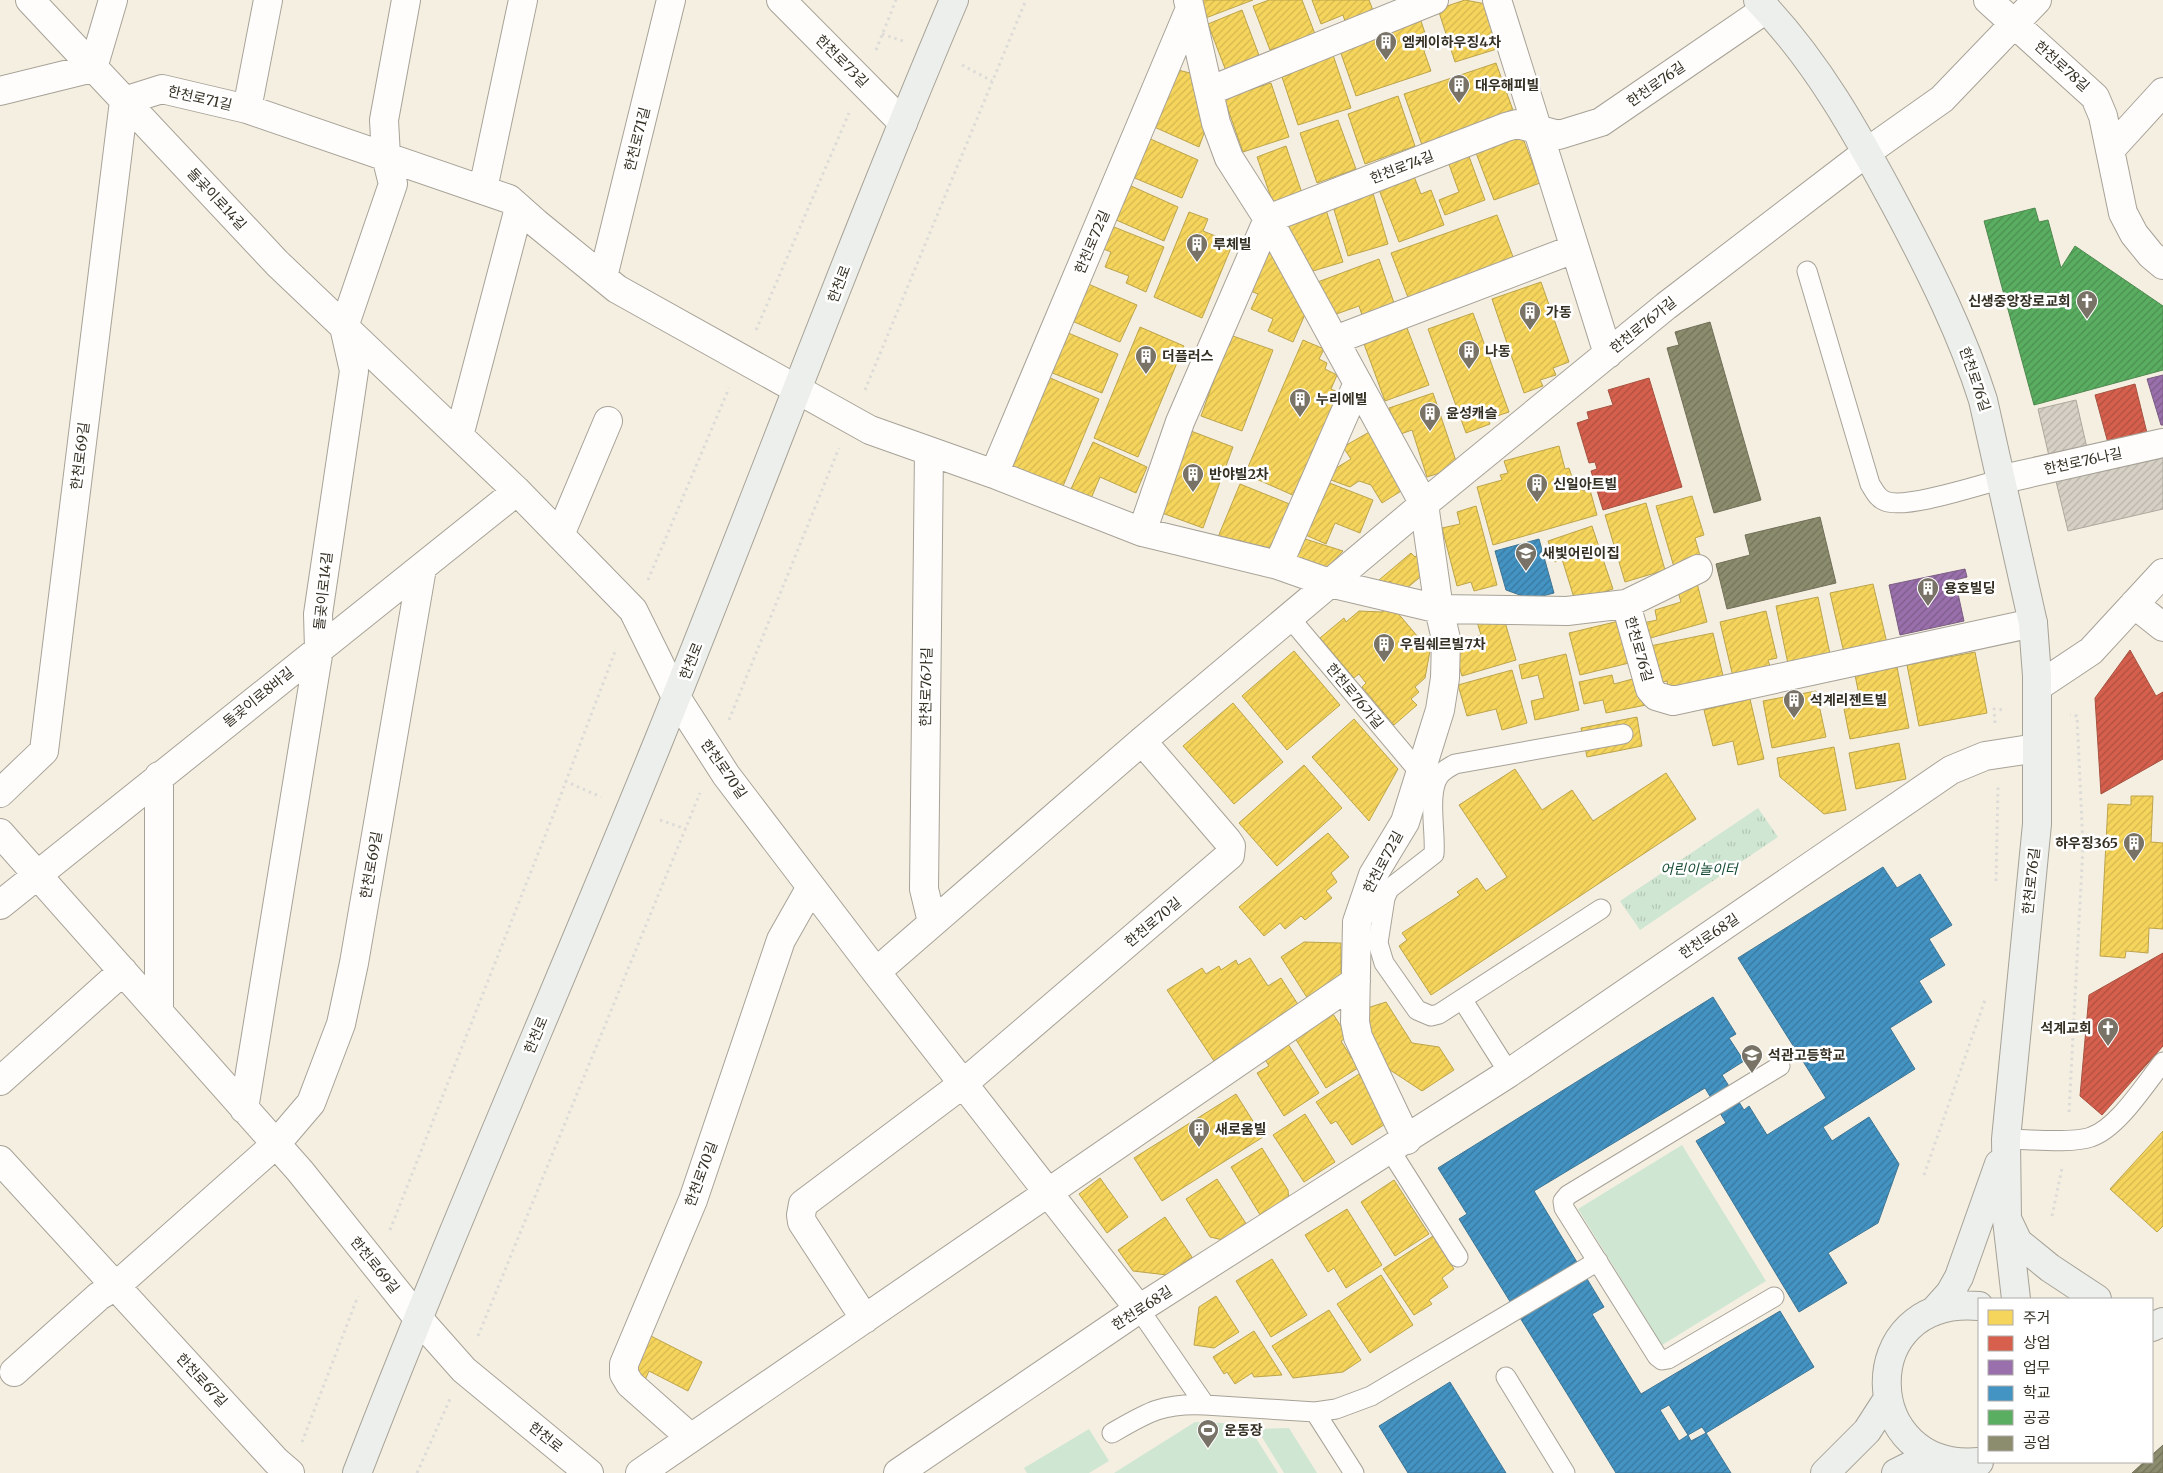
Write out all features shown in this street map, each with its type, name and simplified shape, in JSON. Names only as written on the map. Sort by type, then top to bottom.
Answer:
[{"type":"main road","name":"한천로","points":[[357,1473],[417,1317],[612,856],[798,390],[902,123],[954,0]]},
{"type":"main road","name":"한천로76길","points":[[1762,4],[1794,40],[1825,82],[1867,152],[1922,256],[1967,354],[1983,400],[2003,479],[2033,623],[2037,687],[2037,824],[2006,1139]]},
{"type":"main road","points":[[2006,1139],[2007,1220],[2010,1266],[2016,1298]]},
{"type":"main road","points":[[1978,1462],[1962,1464],[1939,1459],[1913,1445],[1897,1425],[1887,1400],[1886,1375],[1893,1350],[1908,1329],[1933,1312],[1950,1293],[1959,1278],[1990,1194],[2006,1139]]},
{"type":"main road","points":[[2007,1220],[2018,1242],[2050,1268],[2095,1298]]},
{"type":"main road","points":[[1933,1312],[1953,1305],[1978,1306]]},
{"type":"main road","points":[[1825,1473],[1867,1432],[1887,1400]]},
{"type":"main road","points":[[1896,1473],[1910,1466],[1939,1459]]},
{"type":"street","name":"돌곶이로14길","points":[[30,0],[277,264],[517,491],[633,610],[676,697]]},
{"type":"street","points":[[0,91],[93,68],[113,0]]},
{"type":"street","name":"한천로71길","points":[[247,109],[268,0]]},
{"type":"street","points":[[344,327],[393,184],[386,156],[384,120],[406,0]]},
{"type":"street","points":[[483,189],[523,0]]},
{"type":"street","name":"한천로71길","points":[[603,277],[671,0]]},
{"type":"street","name":"한천로73길","points":[[781,0],[902,123]]},
{"type":"street","points":[[1209,91],[1434,0]]},
{"type":"street","points":[[1497,0],[1608,354]]},
{"type":"street","name":"한천로78길","points":[[1988,0],[2095,97],[2103,116],[2111,149],[2123,213],[2134,234],[2151,255],[2163,265]]},
{"type":"street","points":[[1867,152],[1942,99],[2037,0]]},
{"type":"street","name":"한천로76길","points":[[1537,129],[1559,135],[1601,122],[1762,4]]},
{"type":"street","points":[[1188,5],[1216,123],[1229,158],[1268,219],[1424,504],[1439,609]]},
{"type":"street","name":"한천로72길","points":[[994,474],[1188,5]]},
{"type":"street","name":"한천로71길","points":[[124,100],[162,88],[247,109],[509,199],[617,289],[798,390]]},
{"type":"street","points":[[2111,149],[2163,92]]},
{"type":"street","name":"한천로69길","points":[[0,793],[44,751],[124,100]]},
{"type":"street","name":"한천로74길","points":[[1268,219],[1506,126],[1517,124],[1537,129]]},
{"type":"street","name":"한천로76가길","points":[[876,972],[1142,741],[1424,504],[1666,306],[1867,152]]},
{"type":"street","points":[[459,436],[519,208]]},
{"type":"street","points":[[1142,532],[1180,422],[1268,219]]},
{"type":"street","points":[[1335,340],[1574,249]]},
{"type":"street","name":"돌곶이로14길","points":[[319,649],[318,614],[354,371],[344,327]]},
{"type":"street","points":[[1278,565],[1358,383]]},
{"type":"street","points":[[798,390],[870,430],[994,474],[1142,532],[1278,565],[1329,583],[1439,609],[1567,611],[1626,604],[1698,569]]},
{"type":"street","points":[[560,535],[608,421]]},
{"type":"street","name":"한천로76나길","points":[[2003,479],[2163,443]]},
{"type":"street","name":"한천로76가길","points":[[929,451],[924,889],[932,922]]},
{"type":"street","name":"돌곶이로8바길","points":[[0,905],[517,491]]},
{"type":"street","name":"한천로69길","points":[[116,1286],[276,1144],[311,1103],[341,1024],[354,963],[422,568]]},
{"type":"street","points":[[2037,687],[2091,651],[2163,573]]},
{"type":"street","name":"한천로76길","points":[[1626,604],[1650,690],[1656,696],[1672,701],[2033,623]]},
{"type":"street","points":[[2134,604],[2163,628]]},
{"type":"street","name":"한천로72길","points":[[1399,1145],[1358,1037],[1355,1022],[1357,922],[1362,903],[1373,876],[1405,822],[1440,710],[1445,678],[1446,639],[1439,609]]},
{"type":"street","points":[[244,1109],[319,649]]},
{"type":"street","name":"한천로70길","points":[[676,697],[726,775],[876,972],[1139,1309]]},
{"type":"street","name":"한천로70길","points":[[866,1319],[802,1222],[800,1215],[803,1204],[964,1083],[1230,855],[1231,846],[1227,840],[1142,741]]},
{"type":"street","name":"한천로68길","points":[[898,1473],[1139,1309],[1399,1145],[1509,1073],[1951,770],[1985,756],[2037,748]]},
{"type":"street","points":[[159,776],[159,1012]]},
{"type":"street","name":"한천로69길","points":[[0,833],[300,1170],[417,1317]]},
{"type":"street","name":"한천로70길","points":[[691,1438],[630,1384],[624,1374],[624,1364],[693,1200],[781,940],[811,887]]},
{"type":"street","points":[[0,1081],[123,972]]},
{"type":"street","points":[[640,1473],[1356,981]]},
{"type":"street","name":"한천로67길","points":[[0,1160],[276,1461],[290,1473]]},
{"type":"street","points":[[14,1372],[99,1296],[116,1286]]},
{"type":"street","name":"한천로","points":[[417,1317],[464,1370],[589,1473]]},
{"type":"lane","points":[[1808,271],[1870,484],[1876,494],[1885,501],[1911,502],[2003,479]]},
{"type":"lane","name":"한천로76가길","points":[[1289,617],[1421,774]]},
{"type":"lane","points":[[1601,909],[1439,1014],[1431,1016],[1417,1010],[1384,963],[1378,943],[1385,898],[1389,889],[1434,854],[1433,797],[1434,786],[1439,776],[1456,764],[1623,734]]},
{"type":"lane","points":[[1462,999],[1509,1073]]},
{"type":"lane","points":[[2006,1139],[2077,1140],[2091,1137],[2102,1131],[2119,1116],[2163,1062]]},
{"type":"lane","points":[[1774,1297],[1668,1359],[1662,1360],[1657,1356],[1564,1208],[1563,1200],[1565,1197],[1780,1066]]},
{"type":"lane","points":[[1399,1145],[1458,1258]]},
{"type":"lane","points":[[1112,1432],[1158,1408],[1172,1404],[1315,1412],[1336,1409],[1371,1396],[1598,1261]]},
{"type":"lane","points":[[1139,1309],[1205,1405]]},
{"type":"lane","points":[[1506,1376],[1565,1473]]},
{"type":"lane","points":[[1315,1412],[1354,1473]]},
{"type":"path","points":[[301,1445],[372,1261],[387,1236],[554,813],[618,644],[636,616],[728,391],[744,360],[896,0]]},
{"type":"green space","name":"어린이놀이터","points":[[1758,808],[1778,837],[1640,930],[1620,901]]},
{"type":"green space","points":[[1682,1145],[1766,1281],[1662,1345],[1578,1209]]},
{"type":"green space","name":"운동장","points":[[1195,1422],[1247,1424],[1278,1473],[1114,1473]]},
{"type":"green space","points":[[1289,1428],[1317,1473],[1284,1473],[1257,1429]]},
{"type":"green space","points":[[1089,1429],[1109,1461],[1089,1473],[1027,1473],[1024,1468]]},
{"type":"building: 주거","points":[[1200,0],[1253,0],[1203,19]]},
{"type":"building: 주거","points":[[1269,0],[1302,0],[1315,34],[1270,50],[1253,6]]},
{"type":"building: 주거","points":[[1312,0],[1369,0],[1374,13],[1346,24],[1343,15],[1321,24]]},
{"type":"building: 주거","points":[[1465,0],[1486,4],[1500,48],[1455,62],[1438,9]]},
{"type":"building: 주거","points":[[1242,10],[1260,58],[1226,71],[1208,24]]},
{"type":"building: 주거","name":"엠케이하우징4차","points":[[1421,21],[1430,48],[1424,51],[1431,71],[1356,96],[1339,48]]},
{"type":"building: 주거","points":[[1332,52],[1351,108],[1298,125],[1282,77],[1291,74],[1289,67]]},
{"type":"building: 주거","name":"대우해피빌","points":[[1496,63],[1514,113],[1422,145],[1404,94]]},
{"type":"building: 주거","points":[[1174,69],[1194,74],[1207,125],[1199,147],[1152,126]]},
{"type":"building: 주거","points":[[1271,83],[1289,137],[1243,152],[1224,98]]},
{"type":"building: 주거","points":[[1398,96],[1415,146],[1365,164],[1348,114]]},
{"type":"building: 주거","points":[[1338,120],[1356,169],[1317,183],[1300,133]]},
{"type":"building: 주거","points":[[1522,136],[1540,183],[1494,200],[1476,153]]},
{"type":"building: 주거","points":[[1146,137],[1198,160],[1182,198],[1130,176]]},
{"type":"building: 주거","points":[[1286,146],[1303,196],[1274,206],[1257,157]]},
{"type":"building: 주거","points":[[1467,151],[1485,200],[1445,215],[1439,200],[1459,192],[1447,159]]},
{"type":"building: 주거","points":[[1413,174],[1421,194],[1431,190],[1444,225],[1399,242],[1378,187]]},
{"type":"building: 주거","points":[[1129,185],[1178,207],[1164,241],[1114,219]]},
{"type":"building: 주거","points":[[1372,190],[1388,244],[1348,256],[1332,203]]},
{"type":"building: 주거","points":[[1326,210],[1343,262],[1303,274],[1287,222]]},
{"type":"building: 주거","name":"루체빌","points":[[1189,212],[1208,219],[1203,231],[1233,243],[1202,318],[1154,297]]},
{"type":"building: 주거","points":[[1497,215],[1515,262],[1409,300],[1391,253]]},
{"type":"building: 주거","points":[[1109,225],[1164,247],[1146,292],[1126,283],[1129,276],[1105,267],[1111,252],[1101,248]]},
{"type":"building: 주거","points":[[1266,248],[1274,250],[1306,312],[1293,342],[1268,331],[1273,319],[1251,309],[1258,294],[1248,290]]},
{"type":"building: 주거","points":[[1379,259],[1394,303],[1362,315],[1359,306],[1328,317],[1315,283]]},
{"type":"building: 주거","name":"가동","points":[[1541,282],[1569,362],[1553,368],[1556,375],[1540,380],[1543,386],[1524,393],[1492,299]]},
{"type":"building: 주거","points":[[1086,283],[1137,305],[1120,342],[1070,320]]},
{"type":"building: 주거","name":"나동","points":[[1473,313],[1509,412],[1488,419],[1490,424],[1466,433],[1428,329]]},
{"type":"building: 주거","name":"더플러스","points":[[1140,327],[1184,346],[1138,457],[1094,438]]},
{"type":"building: 주거","points":[[1407,328],[1429,385],[1385,401],[1364,344]]},
{"type":"building: 주거","points":[[1066,332],[1118,354],[1102,393],[1050,372]]},
{"type":"building: 주거","points":[[1230,335],[1273,350],[1242,431],[1201,416]]},
{"type":"building: 주거","name":"누리에빌","points":[[1303,340],[1324,349],[1319,359],[1327,363],[1325,369],[1337,375],[1331,389],[1342,394],[1297,497],[1245,474]]},
{"type":"building: 주거","points":[[1048,377],[1099,399],[1061,491],[1010,470]]},
{"type":"building: 주거","name":"윤성캐슬","points":[[1433,393],[1458,467],[1427,477],[1412,430],[1398,435],[1389,408]]},
{"type":"building: 주거","name":"반야빌2차","points":[[1191,431],[1233,447],[1203,528],[1162,513]]},
{"type":"building: 주거","points":[[1371,431],[1406,488],[1382,503],[1371,485],[1359,481],[1350,487],[1331,480],[1328,473],[1351,459],[1343,447]]},
{"type":"building: 주거","points":[[1093,442],[1147,467],[1136,493],[1100,477],[1090,501],[1070,491]]},
{"type":"building: 주거","name":"신일아트빌","points":[[1559,446],[1565,469],[1569,468],[1574,483],[1580,481],[1583,491],[1590,490],[1597,515],[1493,545],[1477,487],[1502,480],[1500,475],[1508,473],[1504,461]]},
{"type":"building: 주거","points":[[1322,480],[1373,500],[1360,533],[1335,523],[1326,544],[1301,533]]},
{"type":"building: 주거","points":[[1240,484],[1292,505],[1272,554],[1239,540],[1236,544],[1218,537]]},
{"type":"building: 주거","points":[[1692,496],[1704,535],[1695,538],[1701,559],[1674,567],[1656,506]]},
{"type":"building: 주거","points":[[1646,503],[1665,570],[1625,582],[1605,515]]},
{"type":"building: 주거","points":[[1476,506],[1497,585],[1474,591],[1471,582],[1457,586],[1442,528],[1460,524],[1457,512]]},
{"type":"building: 주거","points":[[1592,526],[1613,589],[1575,601],[1562,559],[1555,562],[1548,541]]},
{"type":"building: 주거","points":[[1299,537],[1343,551],[1325,570],[1291,559]]},
{"type":"building: 주거","points":[[1411,553],[1415,557],[1418,554],[1425,573],[1401,593],[1390,581],[1384,586],[1379,580]]},
{"type":"building: 주거","points":[[1696,579],[1707,622],[1647,639],[1643,623],[1657,620],[1655,610],[1681,602],[1676,585]]},
{"type":"building: 주거","points":[[1873,584],[1887,643],[1844,653],[1830,593]]},
{"type":"building: 주거","points":[[1818,597],[1830,654],[1788,664],[1776,606]]},
{"type":"building: 주거","name":"우림쉐르빌7차","points":[[1390,604],[1430,651],[1425,678],[1415,687],[1419,692],[1411,699],[1417,705],[1394,725],[1362,687],[1366,683],[1359,674],[1354,678],[1320,638],[1344,618],[1346,622],[1359,611],[1382,612]]},
{"type":"building: 주거","points":[[1766,611],[1777,658],[1768,660],[1771,669],[1733,677],[1720,622]]},
{"type":"building: 주거","points":[[1503,615],[1516,660],[1462,676],[1454,649],[1463,646],[1462,641],[1481,635],[1477,622]]},
{"type":"building: 주거","points":[[1619,621],[1629,663],[1580,675],[1569,633]]},
{"type":"building: 주거","points":[[1713,633],[1724,680],[1669,692],[1667,681],[1659,683],[1650,646]]},
{"type":"building: 주거","points":[[1294,651],[1340,705],[1287,750],[1242,696]]},
{"type":"building: 주거","points":[[1975,652],[1987,713],[1919,726],[1907,665]]},
{"type":"building: 주거","points":[[1566,654],[1579,710],[1535,720],[1531,701],[1544,698],[1538,675],[1522,679],[1519,665]]},
{"type":"building: 주거","points":[[1897,667],[1909,728],[1850,739],[1844,709],[1861,705],[1855,675]]},
{"type":"building: 주거","points":[[1512,670],[1527,723],[1502,730],[1496,709],[1467,716],[1458,685]]},
{"type":"building: 주거","points":[[1612,675],[1614,684],[1640,677],[1646,705],[1606,713],[1603,700],[1584,704],[1579,682]]},
{"type":"building: 주거","name":"석계리젠트빌","points":[[1816,691],[1826,737],[1772,748],[1763,701]]},
{"type":"building: 주거","points":[[1750,699],[1764,759],[1738,765],[1733,741],[1713,746],[1704,710]]},
{"type":"building: 주거","points":[[1233,703],[1283,762],[1234,804],[1183,746]]},
{"type":"building: 주거","points":[[1637,717],[1642,746],[1587,757],[1581,728]]},
{"type":"building: 주거","points":[[1354,719],[1398,769],[1369,821],[1312,757]]},
{"type":"building: 주거","points":[[1899,743],[1906,779],[1856,789],[1849,753]]},
{"type":"building: 주거","points":[[1834,747],[1846,810],[1824,814],[1780,777],[1777,758]]},
{"type":"building: 주거","points":[[1304,765],[1342,808],[1277,866],[1239,823]]},
{"type":"building: 주거","points":[[1515,769],[1542,810],[1572,790],[1593,821],[1666,773],[1696,819],[1431,995],[1399,946],[1407,940],[1402,933],[1460,895],[1457,892],[1477,878],[1486,891],[1507,877],[1459,805]]},
{"type":"building: 주거","name":"하우징365","points":[[2131,796],[2153,796],[2151,842],[2163,843],[2163,929],[2149,928],[2148,953],[2126,951],[2125,958],[2100,956],[2108,804],[2131,805]]},
{"type":"building: 주거","points":[[1328,833],[1349,857],[1331,873],[1337,882],[1326,891],[1332,898],[1305,920],[1301,916],[1285,929],[1280,923],[1264,936],[1239,907]]},
{"type":"building: 주거","points":[[1304,942],[1341,943],[1341,978],[1308,999],[1281,957]]},
{"type":"building: 주거","points":[[1250,958],[1268,986],[1281,978],[1299,1006],[1214,1061],[1167,990],[1202,968],[1206,974],[1219,966],[1221,970],[1236,960],[1238,965]]},
{"type":"building: 주거","points":[[1386,1002],[1412,1043],[1439,1047],[1454,1070],[1422,1091],[1387,1068],[1378,1054],[1364,1009]]},
{"type":"building: 주거","points":[[1333,1014],[1348,1037],[1341,1041],[1358,1068],[1326,1088],[1295,1038]]},
{"type":"building: 주거","points":[[1286,1041],[1319,1093],[1284,1116],[1257,1073],[1269,1066],[1263,1056]]},
{"type":"building: 주거","points":[[1359,1074],[1390,1121],[1352,1145],[1336,1121],[1331,1124],[1316,1102]]},
{"type":"building: 주거","name":"새로움빌","points":[[1236,1094],[1263,1137],[1162,1201],[1134,1158]]},
{"type":"building: 주거","points":[[1305,1114],[1335,1162],[1304,1182],[1273,1135]]},
{"type":"building: 주거","points":[[2163,1131],[2163,1226],[2157,1232],[2110,1189]]},
{"type":"building: 주거","points":[[1262,1148],[1288,1190],[1289,1201],[1262,1218],[1231,1167]]},
{"type":"building: 주거","points":[[1100,1178],[1128,1217],[1107,1233],[1079,1194]]},
{"type":"building: 주거","points":[[1217,1179],[1247,1225],[1223,1240],[1210,1237],[1186,1199]]},
{"type":"building: 주거","points":[[1394,1180],[1429,1234],[1395,1256],[1361,1202]]},
{"type":"building: 주거","points":[[1347,1209],[1382,1265],[1346,1288],[1334,1268],[1328,1272],[1305,1235]]},
{"type":"building: 주거","points":[[1165,1217],[1192,1257],[1167,1275],[1133,1271],[1118,1250]]},
{"type":"building: 주거","points":[[1433,1236],[1454,1269],[1442,1278],[1448,1287],[1429,1300],[1432,1304],[1414,1315],[1383,1269]]},
{"type":"building: 주거","points":[[1272,1259],[1307,1315],[1271,1337],[1236,1281]]},
{"type":"building: 주거","points":[[1381,1275],[1413,1325],[1370,1353],[1337,1304]]},
{"type":"building: 주거","points":[[1216,1296],[1239,1332],[1214,1348],[1194,1345],[1199,1307]]},
{"type":"building: 주거","points":[[1329,1310],[1361,1360],[1343,1372],[1293,1378],[1272,1346]]},
{"type":"building: 주거","points":[[1254,1331],[1282,1375],[1254,1377],[1252,1373],[1235,1384],[1227,1372],[1224,1374],[1213,1357]]},
{"type":"building: 주거","points":[[649,1335],[702,1362],[688,1391],[649,1371],[645,1380],[630,1372]]},
{"type":"building: 상업","points":[[1649,378],[1682,487],[1603,510],[1591,471],[1597,469],[1595,462],[1589,463],[1577,423],[1589,419],[1587,412],[1613,405],[1608,390]]},
{"type":"building: 상업","points":[[2135,384],[2147,433],[2108,443],[2095,395]]},
{"type":"building: 상업","points":[[2130,650],[2156,696],[2163,692],[2163,759],[2101,794],[2095,698]]},
{"type":"building: 상업","points":[[2163,953],[2163,1046],[2102,1115],[2080,1096],[2089,995]]},
{"type":"building: 업무","points":[[2163,375],[2163,425],[2161,425],[2147,379]]},
{"type":"building: 업무","name":"용호빌딩","points":[[1965,569],[1967,577],[1955,580],[1964,621],[1900,635],[1889,585]]},
{"type":"building: 학교","points":[[1539,539],[1554,593],[1531,599],[1506,590],[1495,551]]},
{"type":"building: 학교","points":[[1883,867],[1897,888],[1920,874],[1952,925],[1929,939],[1945,965],[1919,981],[1932,1002],[1890,1028],[1915,1069],[1823,1127],[1832,1141],[1869,1117],[1899,1164],[1878,1223],[1828,1253],[1847,1283],[1799,1312],[1696,1141],[1726,1123],[1705,1088],[1534,1191],[1604,1307],[1592,1314],[1641,1394],[1780,1311],[1814,1367],[1706,1433],[1731,1473],[1616,1473],[1459,1219],[1467,1214],[1438,1168],[1713,997],[1736,1034],[1729,1038],[1744,1061],[1722,1075],[1744,1110],[1749,1106],[1767,1135],[1826,1098],[1738,958]],"holes":[[[1669,1405],[1688,1435],[1679,1441],[1660,1410]],[[1702,1427],[1706,1433],[1691,1441],[1688,1435]]]},
{"type":"building: 학교","points":[[1450,1382],[1506,1473],[1408,1473],[1379,1426]]},
{"type":"building: 공공","name":"신생중앙장로교회","points":[[2035,208],[2039,222],[2048,220],[2061,268],[2075,246],[2163,306],[2163,370],[2034,405],[1984,221]]},
{"type":"building: 공업","points":[[1710,322],[1761,500],[1714,513],[1667,348],[1679,345],[1675,332]]},
{"type":"building: 공업","points":[[1820,517],[1836,583],[1727,609],[1716,564],[1750,555],[1745,535]]},
{"type":"building: 공업","points":[[2163,1445],[2163,1473],[2132,1473],[2143,1463],[2153,1463],[2153,1454]]},
{"type":"building: 기타","points":[[2076,400],[2087,448],[2049,456],[2038,409]]},
{"type":"building: 기타","points":[[2163,457],[2163,509],[2068,531],[2056,481]]},
{"type":"place","name":"엠케이하우징4차","points":[[1386,61]]},
{"type":"place","name":"대우해피빌","points":[[1459,104]]},
{"type":"place","name":"루체빌","points":[[1197,263]]},
{"type":"place","name":"신생중앙장로교회","points":[[2087,320]]},
{"type":"place","name":"가동","points":[[1530,331]]},
{"type":"place","name":"나동","points":[[1469,370]]},
{"type":"place","name":"더플러스","points":[[1146,375]]},
{"type":"place","name":"누리에빌","points":[[1300,418]]},
{"type":"place","name":"윤성캐슬","points":[[1430,432]]},
{"type":"place","name":"반야빌2차","points":[[1193,493]]},
{"type":"place","name":"신일아트빌","points":[[1537,503]]},
{"type":"place","name":"새빛어린이집","points":[[1526,572]]},
{"type":"place","name":"용호빌딩","points":[[1928,607]]},
{"type":"place","name":"우림쉐르빌7차","points":[[1384,663]]},
{"type":"place","name":"석계리젠트빌","points":[[1794,719]]},
{"type":"place","name":"하우징365","points":[[2134,862]]},
{"type":"place","name":"석계교회","points":[[2108,1047]]},
{"type":"place","name":"석관고등학교","points":[[1752,1074]]},
{"type":"place","name":"새로움빌","points":[[1199,1148]]},
{"type":"place","name":"운동장","points":[[1208,1449]]}]
